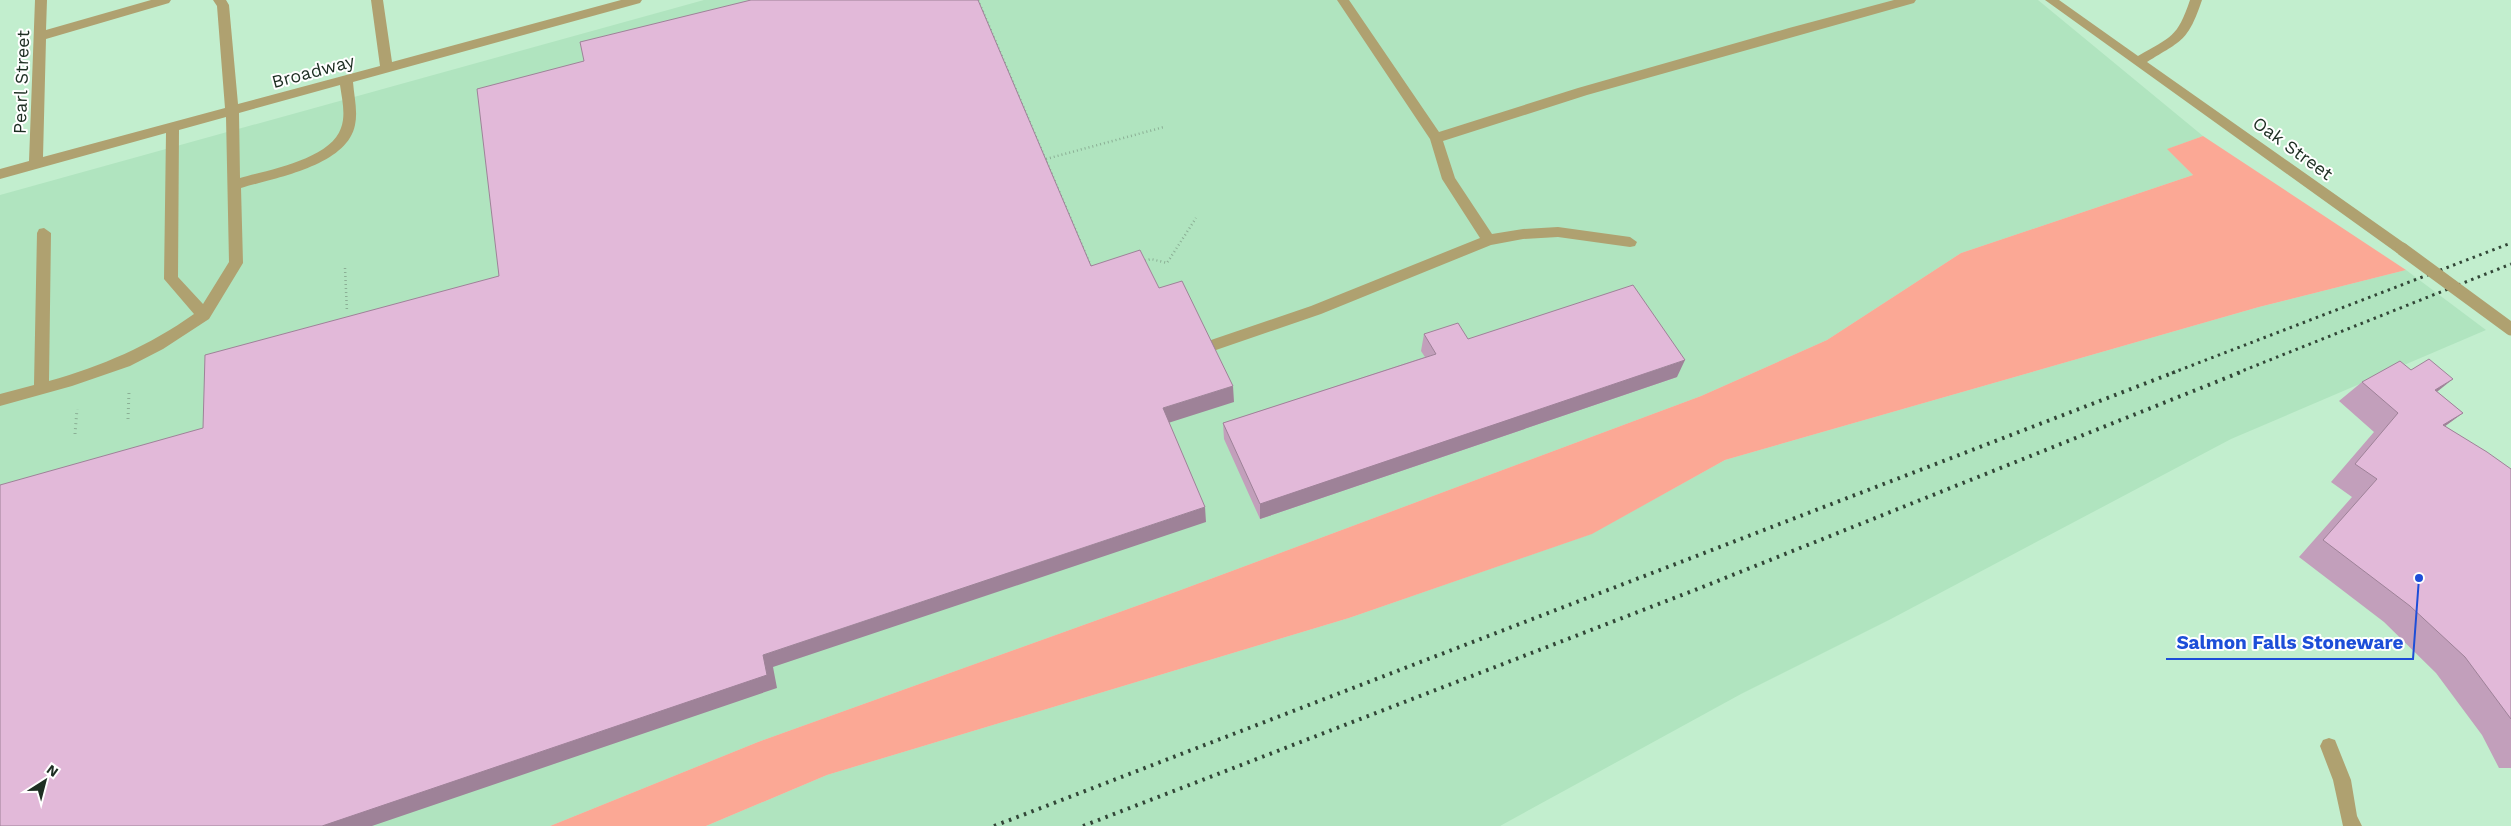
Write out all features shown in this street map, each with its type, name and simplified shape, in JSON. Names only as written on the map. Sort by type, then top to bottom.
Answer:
[{"type":"street","name":"Pearl Street","points":[[36,164],[40,0]]},
{"type":"street","points":[[40,36],[165,0]]},
{"type":"street","points":[[0,400],[104,369],[142,354],[176,335],[204,315],[236,263],[232,111],[223,5],[219,0]]},
{"type":"street","points":[[377,0],[388,68]]},
{"type":"street","name":"Broadway","points":[[0,174],[346,80],[620,2],[636,0]]},
{"type":"street","points":[[1343,0],[1436,138],[1449,179],[1489,240]]},
{"type":"street","points":[[1436,138],[1583,91],[1789,32],[1910,0]]},
{"type":"street","name":"Oak Street","points":[[2051,0],[2139,61],[2511,329]]},
{"type":"street","points":[[2139,61],[2179,37],[2187,26],[2196,0]]},
{"type":"street","points":[[234,185],[320,158],[335,147],[347,131],[349,115],[346,80]]},
{"type":"street","points":[[174,127],[171,279],[204,315]]},
{"type":"street","points":[[1216,344],[1316,310],[1489,240],[1523,234],[1558,232],[1630,242]]},
{"type":"street","points":[[41,389],[44,233]]},
{"type":"street","points":[[2329,746],[2342,780],[2349,819],[2353,826]]},
{"type":"path","points":[[978,0],[1096,277]]},
{"type":"path","points":[[1046,159],[1164,127]]},
{"type":"path","points":[[1133,265],[1151,259],[1167,263],[1196,218]]},
{"type":"path","points":[[345,268],[347,312]]},
{"type":"shaded area","points":[[704,0],[2038,0],[2203,136],[2168,149],[2193,175],[1961,253],[1827,340],[1701,396],[1178,591],[758,742],[550,826],[0,826],[0,195]]},
{"type":"shaded area","points":[[2203,136],[2406,270],[2259,307],[1725,460],[1592,534],[1349,618],[827,775],[706,826],[550,826],[758,742],[1178,591],[1701,396],[1827,340],[1961,253],[2193,175],[2167,149]]},
{"type":"shaded area","points":[[2406,270],[2486,330],[2231,439],[1889,620],[1741,694],[1500,826],[706,826],[827,775],[1349,618],[1591,534],[1725,460],[2259,307]]},
{"type":"building","points":[[751,0],[978,0],[1091,266],[1140,250],[1159,288],[1182,281],[1233,386],[1163,408],[1205,507],[763,655],[767,675],[322,826],[0,826],[0,485],[203,428],[205,355],[499,276],[477,89],[584,61],[580,42]]},
{"type":"building","points":[[1633,285],[1685,360],[1260,504],[1223,423],[1436,354],[1424,334],[1458,323],[1468,339]]},
{"type":"building","points":[[2429,359],[2453,379],[2435,390],[2463,413],[2443,425],[2511,469],[2511,719],[2465,657],[2410,606],[2323,540],[2377,479],[2355,464],[2398,413],[2362,382],[2400,361],[2411,370]]},
{"type":"railway","points":[[2172,373],[2511,243]]},
{"type":"railway","points":[[2237,373],[2511,264]]},
{"type":"railway","points":[[994,826],[2175,372]]},
{"type":"railway","points":[[1083,826],[1700,588],[2241,372]]},
{"type":"place","name":"Salmon Falls Stoneware","points":[[2419,578]]}]
